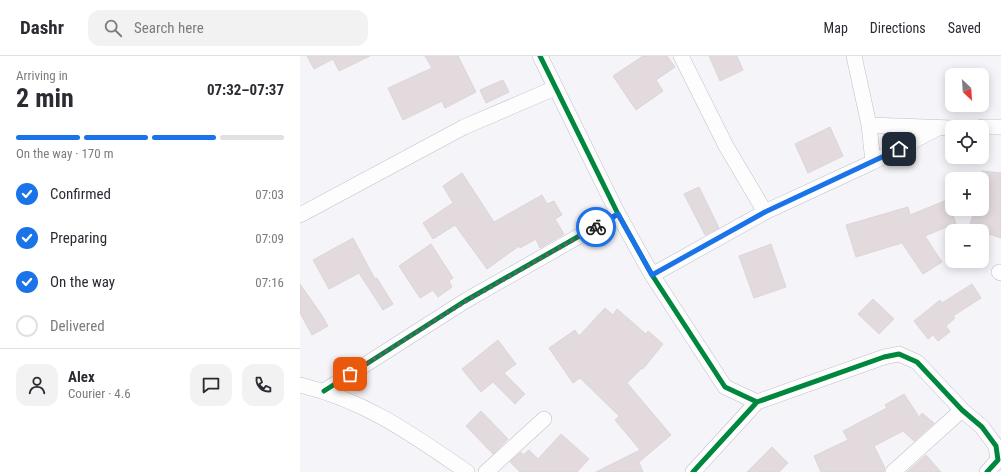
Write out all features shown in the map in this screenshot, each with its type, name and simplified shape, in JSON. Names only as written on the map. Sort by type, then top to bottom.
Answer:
[{"type":"street","points":[[540,56],[618,214],[652,275],[725,388],[757,402]]},
{"type":"street","points":[[681,56],[726,146],[765,212]]},
{"type":"street","points":[[854,56],[869,125],[873,162]]},
{"type":"street","points":[[300,215],[464,127],[555,88]]},
{"type":"street","points":[[869,125],[945,128]]},
{"type":"street","points":[[989,127],[1001,127]]},
{"type":"street","points":[[652,275],[765,212],[945,128]]},
{"type":"street","points":[[324,391],[465,302],[618,214]]},
{"type":"street","points":[[693,472],[757,402],[884,357],[899,354],[917,362],[962,410],[982,427],[996,446],[1000,459],[987,472]]},
{"type":"street","points":[[300,385],[324,391],[362,406],[399,425],[467,472]]},
{"type":"street","points":[[893,472],[962,410]]},
{"type":"street","points":[[486,472],[544,419]]},
{"type":"building","points":[[307,56],[370,56],[339,71],[333,59],[314,69]]},
{"type":"building","points":[[425,56],[458,56],[476,92],[445,108],[442,101],[403,120],[388,88],[432,68]]},
{"type":"building","points":[[643,56],[667,56],[675,67],[656,80],[663,91],[636,110],[613,76]]},
{"type":"building","points":[[709,56],[737,56],[743,70],[720,81]]},
{"type":"building","points":[[503,80],[509,92],[486,103],[480,90]]},
{"type":"building","points":[[830,127],[843,156],[808,173],[795,144]]},
{"type":"building","points":[[982,171],[1001,173],[1001,238],[989,234],[989,224],[970,224],[973,216],[989,216],[989,172]]},
{"type":"building","points":[[462,173],[494,222],[542,195],[547,204],[554,201],[562,215],[555,219],[564,234],[540,248],[536,239],[520,248],[519,246],[487,269],[455,225],[433,239],[423,223],[453,203],[443,186]]},
{"type":"building","points":[[699,187],[719,228],[705,235],[684,194]]},
{"type":"building","points":[[945,201],[945,216],[953,216],[956,223],[945,224],[945,228],[925,236],[942,262],[923,274],[902,243],[856,257],[846,225],[908,207],[910,215]]},
{"type":"building","points":[[353,238],[375,279],[377,278],[393,304],[383,310],[359,273],[329,289],[313,260]]},
{"type":"building","points":[[431,244],[453,278],[449,281],[452,287],[438,297],[433,290],[420,298],[399,266]]},
{"type":"building","points":[[771,244],[786,287],[754,298],[739,256]]},
{"type":"building","points":[[300,284],[328,326],[312,335],[300,313]]},
{"type":"building","points":[[972,284],[981,298],[953,316],[955,318],[946,326],[950,332],[938,341],[933,335],[928,339],[914,321],[940,300],[942,303]]},
{"type":"building","points":[[873,299],[894,319],[879,334],[858,314]]},
{"type":"building","points":[[605,308],[613,315],[617,309],[646,334],[648,331],[663,344],[643,369],[642,368],[627,383],[671,435],[639,462],[643,472],[596,472],[640,450],[615,420],[619,416],[580,378],[573,383],[549,348],[575,330],[579,336]]},
{"type":"building","points":[[498,340],[516,364],[504,373],[525,394],[515,404],[493,382],[481,392],[462,369]]},
{"type":"building","points":[[904,394],[919,417],[922,413],[934,423],[914,441],[903,431],[874,446],[885,468],[884,472],[821,472],[814,456],[848,440],[843,431],[887,408],[885,405]]},
{"type":"building","points":[[481,411],[508,439],[493,454],[466,426]]},
{"type":"building","points":[[561,434],[589,459],[577,472],[520,472],[510,462],[521,452],[523,455],[529,450],[538,459]]},
{"type":"building","points":[[772,447],[788,463],[779,472],[747,472]]},
{"type":"building","points":[[926,455],[941,472],[907,472]]},
{"type":"cycle path","points":[[540,56],[618,214],[652,275],[725,387],[757,402]]},
{"type":"cycle path","points":[[324,391],[465,301],[618,214]]},
{"type":"cycle path","points":[[693,472],[757,402],[884,357],[899,354],[917,362],[962,410],[982,427],[996,446],[998,460],[987,472]]},
{"type":"way so far","points":[[350,374],[465,302],[596,227]]},
{"type":"route","points":[[596,227],[618,214],[652,275],[765,212],[899,149]]}]
